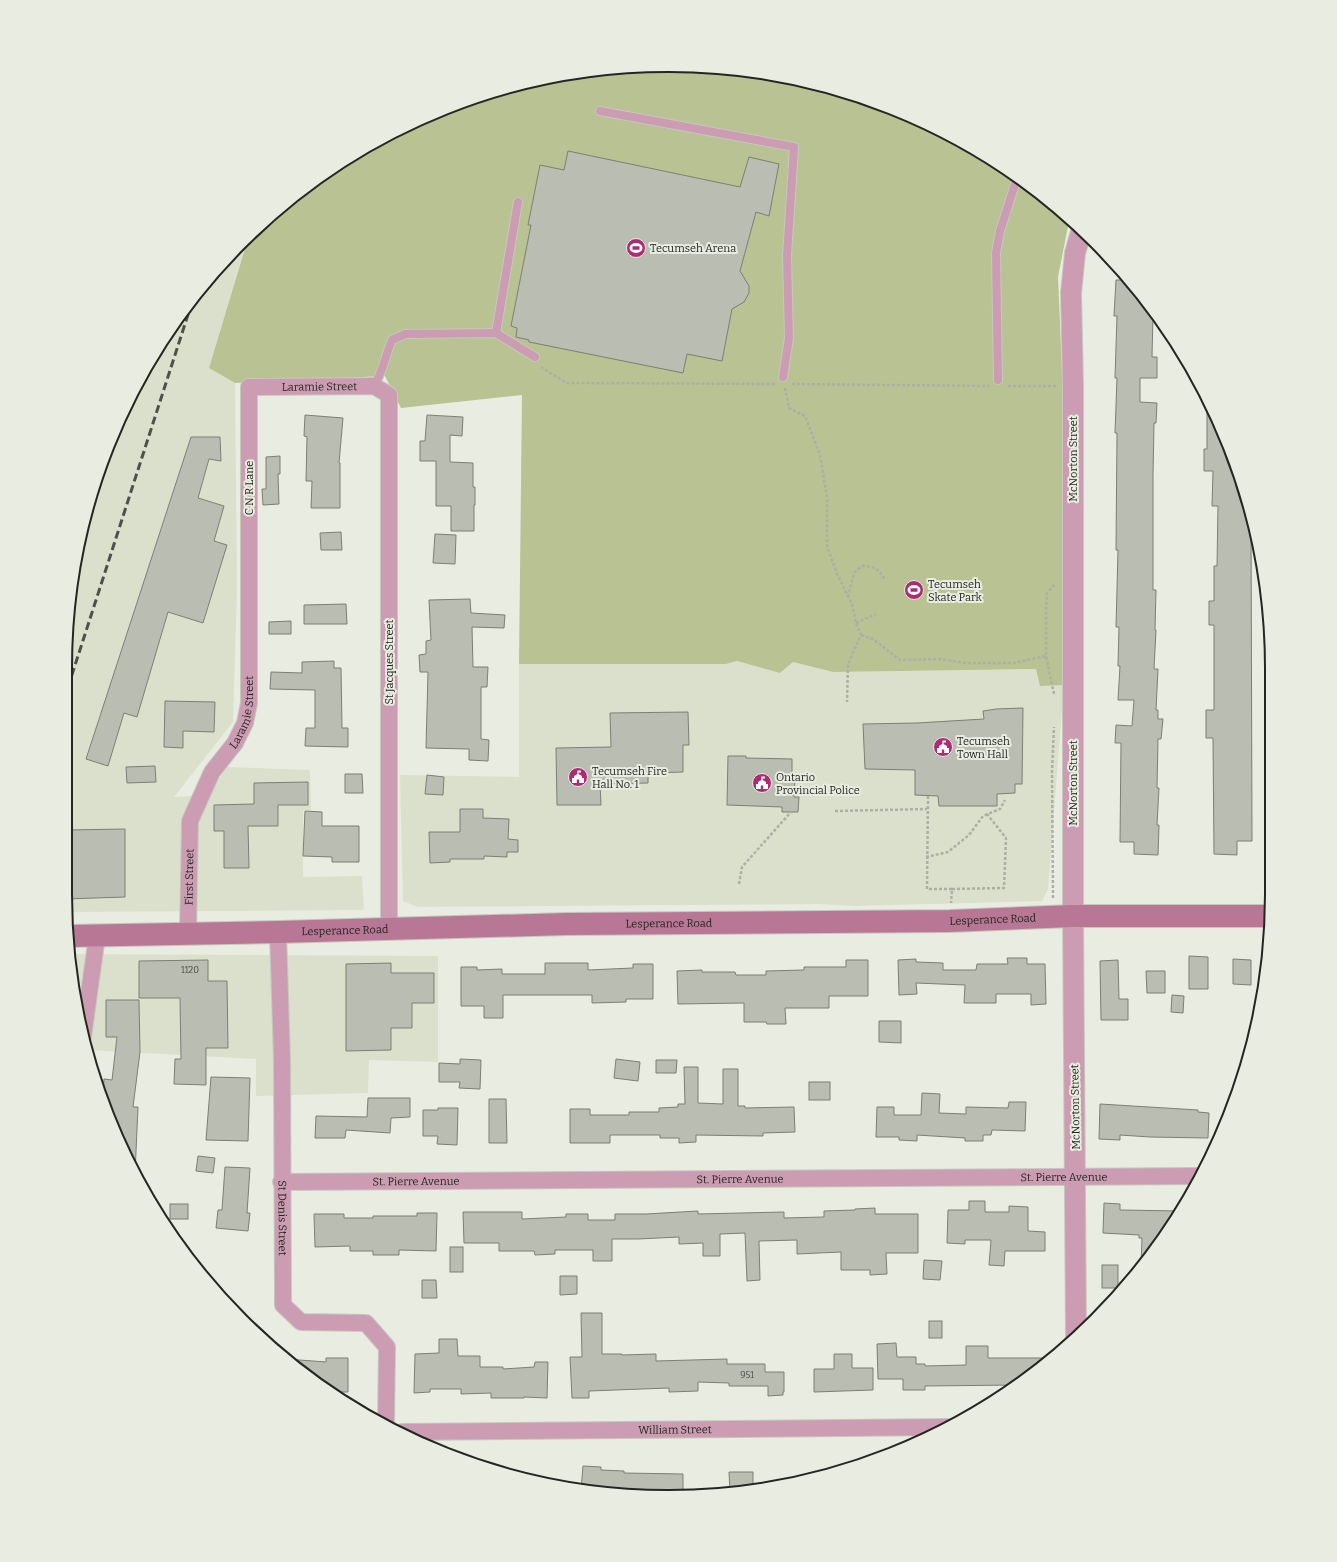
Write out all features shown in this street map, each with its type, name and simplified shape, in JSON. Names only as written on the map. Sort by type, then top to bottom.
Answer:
[{"type":"main road","name":"Lesperance Road","points":[[73,936],[560,924],[950,921],[1072,916],[1264,916]]},
{"type":"street","name":"McNorton Street","points":[[1076,1329],[1072,916],[1073,386],[1071,293],[1075,253],[1080,237]]},
{"type":"street","name":"Laramie Street","points":[[249,387],[374,386],[389,395]]},
{"type":"street","name":"C N R Lane","points":[[249,387],[249,589]]},
{"type":"street","name":"St Jacques Street","points":[[389,395],[389,929]]},
{"type":"street","name":"Laramie Street","points":[[190,821],[212,772],[235,743],[245,723],[249,703],[249,589]]},
{"type":"street","name":"First Street","points":[[188,934],[190,821]]},
{"type":"street","name":"St Denis Street","points":[[278,932],[282,1060],[281,1182],[283,1305],[301,1322],[366,1323],[387,1347],[386,1418]]},
{"type":"street","points":[[85,1020],[97,936]]},
{"type":"street","name":"St. Pierre Avenue","points":[[281,1182],[1193,1176]]},
{"type":"street","name":"William Street","points":[[413,1432],[934,1427]]},
{"type":"lane","points":[[600,111],[794,147],[787,256],[789,338],[784,381]]},
{"type":"lane","points":[[1000,384],[996,253],[1000,231],[1015,183]]},
{"type":"lane","points":[[496,333],[518,202]]},
{"type":"lane","points":[[374,386],[380,376],[386,354],[392,340],[405,334],[496,333],[535,357]]},
{"type":"path","points":[[540,366],[567,383],[784,381],[1059,386]]},
{"type":"path","points":[[784,381],[789,408],[805,416],[820,455],[827,497],[827,546],[852,604],[856,624],[861,634],[873,639],[900,660],[940,658],[964,663],[1013,663],[1046,656]]},
{"type":"path","points":[[848,597],[854,573],[862,566],[872,566],[881,571],[885,580]]},
{"type":"path","points":[[856,624],[876,614]]},
{"type":"path","points":[[847,702],[848,664],[861,634]]},
{"type":"path","points":[[928,796],[926,857],[927,889],[1004,888],[1006,838],[987,814]]},
{"type":"path","points":[[926,857],[948,852],[969,835],[983,816],[1000,809],[1006,800]]},
{"type":"path","points":[[834,811],[927,809]]},
{"type":"path","points":[[738,884],[742,867],[791,812]]},
{"type":"path","points":[[950,921],[952,889]]},
{"type":"shaded area","points":[[250,245],[209,368],[235,383],[237,589],[233,722],[174,797],[210,795],[226,767],[310,770],[311,810],[303,810],[303,877],[362,876],[364,910],[72,912],[73,629],[83,552],[92,514],[117,440],[152,370],[195,305],[220,275]]},
{"type":"shaded area","points":[[737,661],[780,673],[793,662],[833,672],[1037,669],[1064,685],[1048,889],[1042,901],[852,906],[820,904],[418,907],[403,901],[400,775],[519,777],[519,664],[726,664]]},
{"type":"shaded area","points":[[75,954],[438,956],[438,1062],[369,1060],[368,1093],[256,1096],[256,1059],[93,1050],[83,1010]]},
{"type":"green space","points":[[668,72],[708,73],[785,83],[823,92],[897,117],[967,152],[1032,195],[1068,226],[1058,277],[1063,395],[1064,685],[1040,686],[1036,669],[833,672],[793,662],[780,673],[737,661],[726,664],[519,664],[522,395],[401,408],[385,376],[235,383],[209,368],[245,249],[275,220],[305,195],[337,173],[370,152],[440,117],[514,92],[552,83],[629,73]]},
{"type":"building","name":"Tecumseh Arena","points":[[568,151],[740,187],[749,157],[779,164],[769,216],[756,212],[740,271],[749,286],[749,293],[744,302],[732,309],[722,361],[687,354],[683,373],[529,342],[529,340],[516,337],[517,328],[511,326],[531,225],[528,225],[540,165],[564,170]]},
{"type":"building","points":[[1116,280],[1121,280],[1153,321],[1152,357],[1157,357],[1157,378],[1140,378],[1140,402],[1157,403],[1156,423],[1154,423],[1153,475],[1153,590],[1156,590],[1154,669],[1158,669],[1156,710],[1158,710],[1158,719],[1163,719],[1161,739],[1158,739],[1158,855],[1134,854],[1134,842],[1120,842],[1121,743],[1115,743],[1116,725],[1132,726],[1134,700],[1118,700],[1120,666],[1118,666],[1119,627],[1116,627],[1118,550],[1116,550],[1117,433],[1115,433],[1117,316],[1114,316]]},
{"type":"building","points":[[1207,413],[1220,440],[1233,477],[1245,514],[1251,540],[1252,841],[1237,841],[1237,855],[1214,854],[1213,738],[1206,738],[1206,710],[1214,710],[1214,625],[1209,625],[1209,601],[1214,601],[1214,566],[1217,566],[1218,506],[1212,506],[1213,471],[1204,471],[1204,449],[1207,449]]},
{"type":"building","points":[[305,415],[343,418],[339,463],[340,508],[311,508],[312,481],[306,481],[307,437],[304,436]]},
{"type":"building","points":[[427,415],[463,417],[462,436],[450,435],[450,462],[473,463],[473,487],[475,487],[474,531],[451,531],[451,506],[436,506],[436,461],[420,461],[420,441],[425,441]]},
{"type":"building","points":[[191,437],[220,437],[221,461],[209,459],[198,498],[224,506],[214,541],[227,545],[203,623],[168,612],[137,717],[124,713],[108,766],[86,759]]},
{"type":"building","points":[[280,456],[280,474],[278,474],[279,504],[263,505],[262,489],[266,489],[266,457]]},
{"type":"building","points":[[341,532],[342,550],[321,550],[320,533]]},
{"type":"building","points":[[435,534],[456,535],[455,564],[433,563]]},
{"type":"building","points":[[470,599],[471,613],[505,615],[504,628],[472,627],[473,667],[488,667],[487,687],[481,687],[481,739],[489,740],[488,761],[469,760],[469,749],[426,748],[428,672],[420,672],[419,655],[426,654],[426,641],[431,640],[429,600]]},
{"type":"building","points":[[346,604],[347,624],[304,624],[304,605]]},
{"type":"building","points":[[291,621],[291,634],[269,634],[269,622]]},
{"type":"building","points":[[334,661],[334,668],[341,668],[342,728],[348,728],[348,747],[305,746],[306,728],[315,728],[315,690],[270,689],[271,672],[302,673],[302,662]]},
{"type":"building","points":[[165,701],[215,702],[214,732],[183,731],[183,748],[164,747]]},
{"type":"building","name":"Tecumseh Town Hall","points":[[1023,708],[1022,784],[1015,784],[1015,793],[997,794],[997,806],[939,806],[938,796],[915,795],[915,770],[865,769],[863,724],[917,723],[984,719],[983,711]]},
{"type":"building","points":[[688,712],[689,745],[683,745],[683,772],[648,773],[648,783],[600,784],[601,805],[557,805],[556,748],[611,747],[610,713]]},
{"type":"building","name":"Ontario Provincial Police","points":[[728,756],[792,759],[792,778],[795,778],[794,797],[799,797],[798,812],[782,812],[782,807],[727,805]]},
{"type":"building","points":[[155,766],[156,782],[127,783],[126,767]]},
{"type":"building","points":[[345,774],[362,774],[363,793],[345,793]]},
{"type":"building","points":[[427,775],[444,777],[443,795],[425,794]]},
{"type":"building","points":[[308,782],[308,805],[278,805],[278,826],[248,826],[249,868],[224,868],[224,831],[214,831],[214,805],[254,804],[254,783]]},
{"type":"building","points":[[460,809],[483,809],[483,818],[509,819],[508,839],[518,840],[518,852],[507,852],[507,857],[484,856],[484,859],[450,859],[450,862],[430,863],[429,832],[460,832]]},
{"type":"building","points":[[305,811],[322,812],[322,826],[359,826],[359,862],[332,862],[332,857],[303,856]]},
{"type":"building","points":[[125,829],[125,897],[72,899],[72,830]]},
{"type":"building","points":[[1189,956],[1208,957],[1208,989],[1189,989]]},
{"type":"building","points":[[1007,958],[1027,958],[1027,964],[1045,964],[1046,1004],[1031,1005],[1031,994],[996,994],[996,1003],[964,1003],[965,985],[916,983],[917,994],[899,995],[898,960],[916,959],[916,962],[943,963],[943,970],[976,970],[977,964],[1008,964]]},
{"type":"building","points":[[1233,959],[1251,960],[1251,985],[1233,984]]},
{"type":"building","points":[[208,960],[208,981],[227,981],[228,1048],[206,1048],[206,1085],[174,1084],[175,1059],[181,1059],[180,998],[139,998],[139,961]]},
{"type":"building","points":[[846,960],[868,960],[868,996],[829,996],[829,1008],[785,1008],[786,1024],[744,1022],[744,1003],[678,1004],[677,971],[702,970],[702,972],[735,972],[736,975],[766,975],[766,971],[804,970],[804,967],[846,967]]},
{"type":"building","points":[[1118,960],[1119,999],[1128,999],[1128,1020],[1101,1020],[1100,961]]},
{"type":"building","points":[[391,963],[391,973],[434,973],[434,1003],[412,1003],[412,1028],[391,1028],[391,1050],[346,1051],[346,964]]},
{"type":"building","points":[[545,963],[588,963],[588,970],[633,968],[633,964],[653,964],[653,999],[626,999],[626,1002],[592,1003],[592,995],[503,995],[503,1018],[484,1018],[484,1006],[461,1006],[461,967],[477,967],[477,970],[502,969],[502,974],[545,974]]},
{"type":"building","points":[[1146,971],[1165,971],[1165,993],[1147,993]]},
{"type":"building","points":[[1172,995],[1184,996],[1183,1013],[1171,1012]]},
{"type":"building","points":[[106,1000],[139,1000],[140,1052],[133,1107],[138,1107],[136,1160],[117,1122],[104,1084],[104,1079],[112,1080],[117,1037],[106,1037]]},
{"type":"building","points":[[879,1021],[901,1021],[901,1043],[879,1042]]},
{"type":"building","points":[[460,1059],[481,1060],[480,1089],[459,1088],[460,1082],[439,1082],[439,1063],[460,1064]]},
{"type":"building","points":[[616,1059],[640,1062],[638,1081],[614,1078]]},
{"type":"building","points":[[656,1060],[677,1060],[676,1073],[656,1073]]},
{"type":"building","points":[[684,1067],[698,1067],[698,1103],[723,1104],[723,1069],[738,1069],[738,1106],[745,1106],[745,1108],[794,1107],[795,1132],[763,1133],[763,1136],[696,1135],[696,1142],[679,1143],[679,1138],[660,1138],[660,1135],[610,1135],[610,1143],[570,1143],[570,1109],[590,1109],[590,1115],[629,1115],[629,1112],[659,1112],[659,1108],[678,1107],[678,1104],[685,1104]]},
{"type":"building","points":[[211,1077],[250,1078],[248,1141],[206,1140]]},
{"type":"building","points":[[809,1082],[830,1082],[830,1100],[809,1100]]},
{"type":"building","points":[[922,1093],[940,1094],[939,1113],[966,1114],[966,1107],[1008,1108],[1009,1102],[1026,1102],[1025,1131],[992,1130],[991,1135],[983,1135],[983,1141],[965,1141],[965,1138],[917,1135],[917,1141],[899,1140],[899,1137],[876,1137],[877,1107],[894,1107],[894,1115],[921,1115]]},
{"type":"building","points":[[368,1098],[410,1098],[410,1117],[391,1118],[390,1133],[346,1130],[345,1138],[315,1138],[316,1116],[367,1117]]},
{"type":"building","points":[[489,1099],[506,1099],[507,1143],[489,1143]]},
{"type":"building","points":[[1100,1104],[1198,1110],[1198,1112],[1209,1113],[1208,1138],[1120,1135],[1120,1140],[1099,1139]]},
{"type":"building","points":[[438,1108],[458,1108],[457,1145],[437,1144],[438,1136],[423,1136],[423,1110],[438,1110]]},
{"type":"building","points":[[198,1156],[215,1158],[213,1173],[196,1171]]},
{"type":"building","points":[[225,1167],[250,1168],[247,1213],[250,1213],[248,1231],[216,1228],[218,1210],[222,1210]]},
{"type":"building","points":[[969,1201],[985,1201],[985,1212],[1009,1212],[1009,1206],[1028,1207],[1028,1231],[1045,1232],[1045,1251],[1005,1251],[1004,1266],[989,1265],[991,1240],[965,1240],[965,1244],[947,1243],[948,1210],[969,1210]]},
{"type":"building","points":[[1104,1203],[1120,1204],[1120,1210],[1173,1211],[1141,1258],[1142,1238],[1139,1238],[1139,1235],[1103,1233]]},
{"type":"building","points":[[170,1204],[188,1204],[188,1219],[170,1219]]},
{"type":"building","points":[[875,1208],[875,1214],[918,1214],[918,1253],[886,1253],[887,1274],[870,1275],[870,1270],[841,1270],[841,1252],[797,1254],[797,1240],[759,1241],[760,1280],[747,1281],[745,1233],[720,1234],[720,1256],[703,1256],[703,1243],[679,1244],[679,1237],[612,1239],[612,1261],[593,1261],[593,1250],[555,1250],[555,1254],[535,1255],[534,1251],[499,1251],[499,1243],[464,1243],[463,1212],[522,1212],[522,1219],[566,1217],[566,1214],[588,1214],[588,1220],[615,1220],[615,1214],[698,1211],[698,1214],[784,1212],[784,1218],[824,1217],[824,1211]]},
{"type":"building","points":[[417,1213],[437,1213],[436,1251],[399,1250],[399,1255],[373,1255],[373,1251],[350,1251],[350,1246],[315,1247],[314,1214],[344,1214],[344,1218],[373,1218],[373,1216],[417,1216]]},
{"type":"building","points":[[450,1247],[463,1247],[463,1272],[450,1272]]},
{"type":"building","points":[[924,1260],[942,1261],[940,1280],[923,1279]]},
{"type":"building","points":[[1102,1265],[1118,1265],[1118,1286],[1116,1288],[1102,1288]]},
{"type":"building","points":[[560,1276],[577,1276],[577,1294],[560,1295]]},
{"type":"building","points":[[422,1280],[436,1280],[437,1298],[422,1298]]},
{"type":"building","points":[[581,1313],[602,1313],[602,1354],[656,1354],[656,1361],[727,1359],[727,1364],[765,1364],[765,1372],[784,1372],[783,1395],[768,1396],[768,1386],[729,1386],[729,1383],[698,1382],[698,1391],[669,1392],[669,1388],[589,1391],[589,1398],[572,1398],[570,1357],[582,1357]]},
{"type":"building","points":[[929,1321],[942,1321],[942,1338],[929,1338]]},
{"type":"building","points":[[439,1339],[457,1339],[458,1356],[480,1356],[480,1367],[503,1367],[503,1369],[534,1367],[535,1362],[548,1362],[547,1398],[491,1398],[491,1393],[461,1394],[461,1389],[430,1389],[430,1392],[414,1393],[415,1354],[439,1353]]},
{"type":"building","points":[[896,1343],[897,1357],[916,1357],[916,1364],[925,1364],[925,1366],[966,1365],[966,1346],[988,1346],[988,1358],[1043,1358],[1006,1385],[925,1386],[925,1390],[903,1390],[903,1379],[878,1379],[877,1344]]},
{"type":"building","points":[[834,1354],[852,1354],[852,1368],[873,1368],[873,1390],[814,1392],[814,1369],[834,1369]]},
{"type":"building","points":[[326,1358],[348,1358],[348,1392],[342,1392],[296,1360],[326,1362]]},
{"type":"building","points":[[583,1466],[601,1467],[601,1470],[624,1471],[624,1473],[683,1474],[683,1490],[629,1489],[582,1484]]},
{"type":"building","points":[[729,1472],[753,1472],[753,1484],[730,1487]]},
{"type":"railway","points":[[72,675],[188,316]]},
{"type":"place","name":"Tecumseh Arena","points":[[636,248]]},
{"type":"place","name":"Tecumseh Skate Park","points":[[914,590]]},
{"type":"place","name":"Tecumseh Town Hall","points":[[943,747]]},
{"type":"place","name":"Tecumseh Fire Hall No. 1","points":[[578,777]]},
{"type":"place","name":"Ontario Provincial Police","points":[[762,783]]}]
